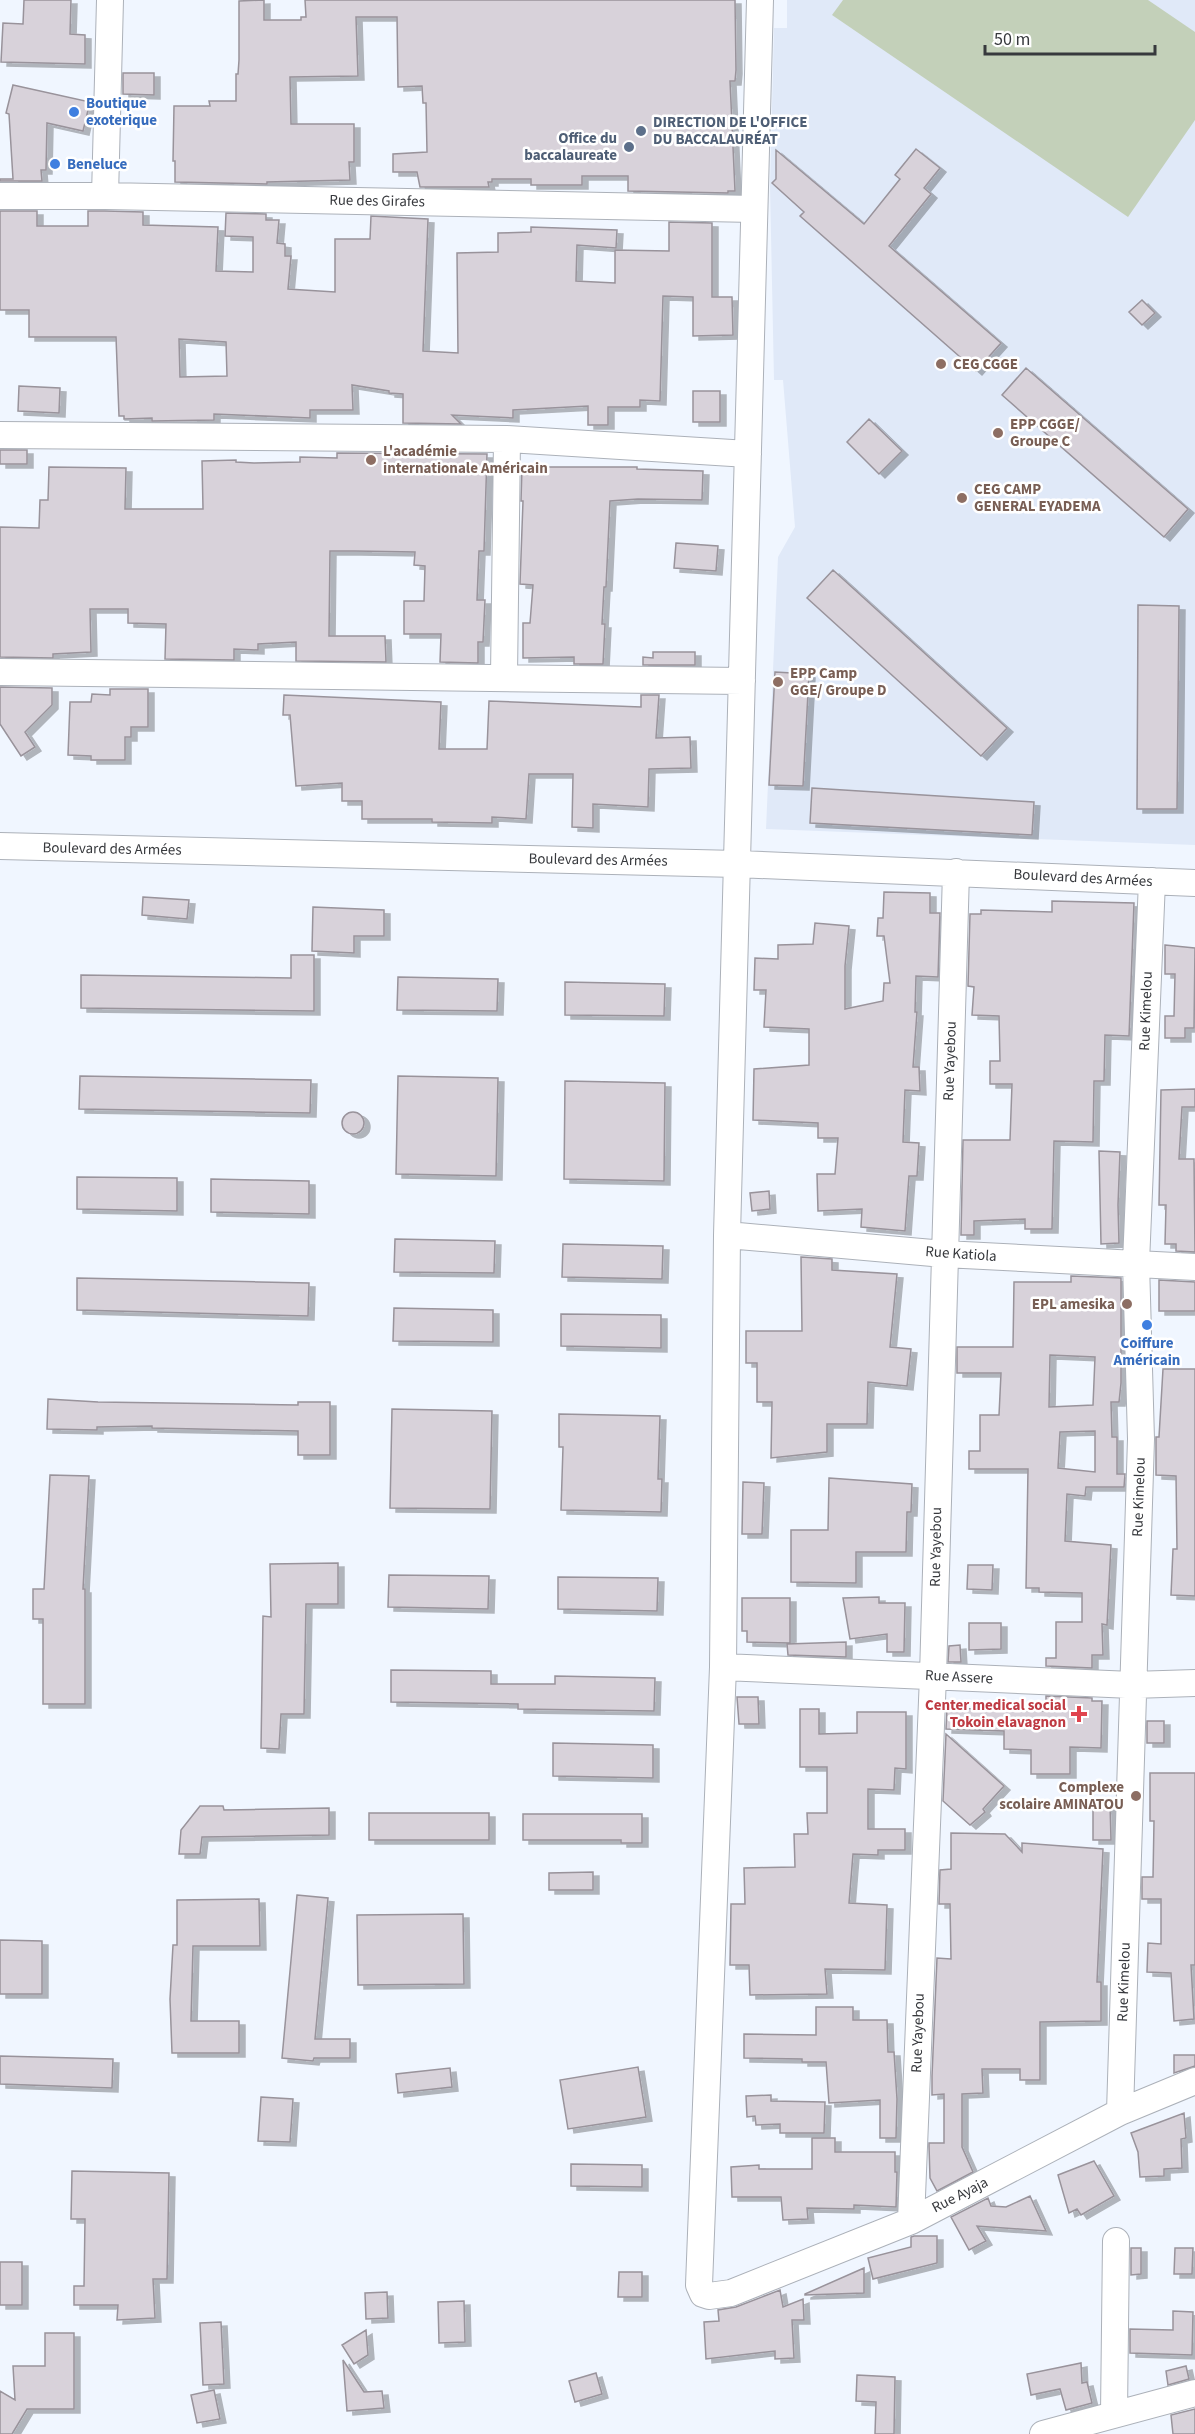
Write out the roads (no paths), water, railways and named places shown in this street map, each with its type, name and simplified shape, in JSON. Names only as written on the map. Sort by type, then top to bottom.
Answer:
[{"type":"street","points":[[105,196],[110,0]]},
{"type":"street","points":[[723,1667],[727,1234],[760,0]]},
{"type":"street","name":"Rue des Girafes","points":[[0,196],[105,196],[754,209]]},
{"type":"street","points":[[0,435],[507,439],[748,454]]},
{"type":"street","points":[[504,677],[507,439]]},
{"type":"street","points":[[0,672],[742,681]]},
{"type":"street","name":"Boulevard des Armées","points":[[0,846],[737,864],[1195,883]]},
{"type":"street","name":"Rue Yayebou","points":[[911,2221],[933,1676],[956,872]]},
{"type":"street","name":"Rue Kimelou","points":[[1120,2112],[1132,1685],[1142,1439],[1136,1263],[1152,881]]},
{"type":"street","name":"Rue Katiola","points":[[727,1234],[944,1254],[1195,1267]]},
{"type":"street","name":"Rue Assere","points":[[723,1667],[1132,1685],[1195,1683]]},
{"type":"street","name":"Rue Ayaja","points":[[723,1667],[699,2285],[703,2294],[709,2296],[731,2293],[911,2221],[1120,2112],[1195,2081]]},
{"type":"street","points":[[1114,2414],[1116,2241]]},
{"type":"street","points":[[1043,2434],[1195,2392]]},
{"type":"place","name":"Boutique exoterique","points":[[74,112]]},
{"type":"place","name":"DIRECTION DE L'OFFICE DU BACCALAURÉAT","points":[[641,131]]},
{"type":"place","name":"Office du baccalaureate","points":[[629,147]]},
{"type":"place","name":"Beneluce","points":[[55,164]]},
{"type":"place","name":"CEG CGGE","points":[[941,364]]},
{"type":"place","name":"EPP CGGE/ Groupe C","points":[[998,433]]},
{"type":"place","name":"L'académie internationale Américain","points":[[371,460]]},
{"type":"place","name":"CEG CAMP GENERAL EYADEMA","points":[[962,498]]},
{"type":"place","name":"EPP Camp GGE/ Groupe D","points":[[778,682]]},
{"type":"place","name":"EPL amesika","points":[[1127,1304]]},
{"type":"place","name":"Coiffure Américain","points":[[1147,1325]]},
{"type":"place","name":"Center medical social Tokoin elavagnon","points":[[1079,1714]]},
{"type":"place","name":"Complexe scolaire AMINATOU","points":[[1136,1796]]}]
